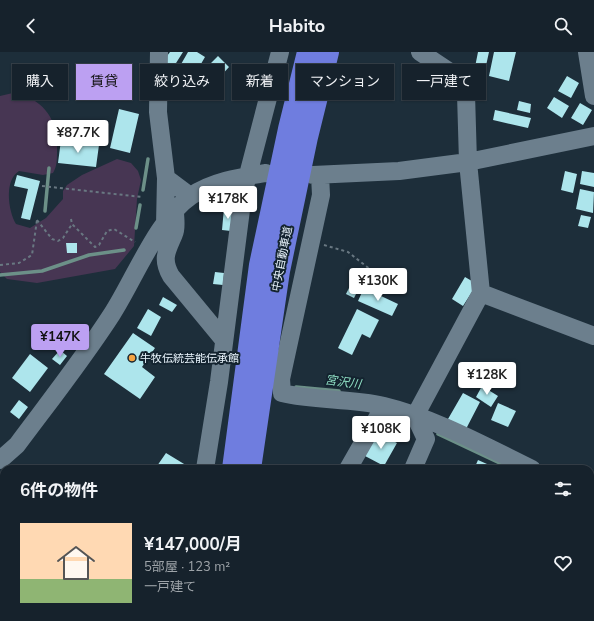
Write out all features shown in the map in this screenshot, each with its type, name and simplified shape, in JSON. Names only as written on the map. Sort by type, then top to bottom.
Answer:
[{"type":"highway","name":"中央自動車道","points":[[234,465],[260,266],[289,128],[308,52]]},
{"type":"highway","name":"中央自動車道","points":[[251,465],[279,271],[307,136],[328,52]]},
{"type":"street","points":[[159,52],[158,112],[170,218],[175,233],[169,243],[166,257],[166,267],[171,276],[223,339]]},
{"type":"street","points":[[205,465],[219,382],[223,339],[243,194],[280,52]]},
{"type":"street","points":[[415,416],[481,293],[468,162],[466,94],[459,78],[420,52]]},
{"type":"street","points":[[587,52],[594,96]]},
{"type":"street","points":[[524,465],[473,440],[415,416],[384,406],[357,401],[299,397],[282,393],[281,384],[321,195],[317,175],[399,171],[468,162],[594,136]]},
{"type":"street","points":[[0,460],[17,445],[108,320],[149,250],[170,218],[190,196],[205,188],[248,176],[266,173]]},
{"type":"street","points":[[166,178],[190,196]]},
{"type":"street","points":[[481,293],[594,336]]},
{"type":"street","points":[[350,465],[384,406]]},
{"type":"street","points":[[414,465],[426,440],[415,416]]},
{"type":"path","points":[[42,186],[142,197]]},
{"type":"path","points":[[71,219],[72,224],[95,247],[99,245],[107,230],[114,229],[149,250]]},
{"type":"path","points":[[0,265],[8,266],[19,263],[32,255],[37,220],[52,239],[58,241],[63,238],[72,224]]},
{"type":"path","points":[[312,240],[348,252],[371,270],[374,278],[371,285]]},
{"type":"shaded area","points":[[12,93],[12,100],[33,100],[36,102],[49,114],[53,122],[57,141],[56,165],[53,173],[43,175],[19,171],[14,175],[11,181],[9,188],[9,204],[16,224],[30,228],[46,218],[63,199],[63,191],[67,185],[82,175],[117,159],[131,163],[138,171],[141,180],[137,199],[134,246],[115,269],[37,283],[7,279],[0,272],[0,96]]},
{"type":"building","points":[[170,52],[183,52],[175,64],[167,64],[167,56]]},
{"type":"building","points":[[188,52],[197,52],[205,57],[201,64],[181,64]]},
{"type":"building","points":[[478,52],[489,52],[486,66],[486,64],[476,64]]},
{"type":"building","points":[[494,52],[516,52],[509,81],[489,76]]},
{"type":"building","points":[[218,56],[229,67],[224,73],[224,64],[210,64]]},
{"type":"building","points":[[567,76],[579,83],[571,98],[558,91]]},
{"type":"building","points":[[554,97],[569,106],[562,118],[547,108]]},
{"type":"building","points":[[519,101],[531,104],[530,113],[517,110]]},
{"type":"building","points":[[580,103],[592,110],[583,125],[571,118]]},
{"type":"building","points":[[119,109],[139,114],[130,153],[110,148]]},
{"type":"building","points":[[495,110],[531,118],[528,128],[493,120]]},
{"type":"building","points":[[61,140],[99,145],[96,167],[58,163]]},
{"type":"building","points":[[565,171],[577,174],[573,193],[561,190]]},
{"type":"building","points":[[582,171],[594,173],[594,187],[580,184]]},
{"type":"building","points":[[17,175],[40,181],[30,220],[21,218],[28,189],[14,186]]},
{"type":"building","points":[[580,189],[594,192],[593,213],[576,209]]},
{"type":"building","points":[[224,208],[233,209],[231,231],[222,230]]},
{"type":"building","points":[[581,215],[591,217],[588,228],[578,226]]},
{"type":"building","points":[[66,243],[77,243],[77,253],[67,253]]},
{"type":"building","points":[[215,272],[224,273],[223,285],[213,284]]},
{"type":"building","points":[[465,277],[477,284],[463,306],[452,299]]},
{"type":"building","points":[[350,286],[358,290],[354,298],[346,294]]},
{"type":"building","points":[[364,288],[398,304],[392,316],[358,301]]},
{"type":"building","points":[[163,297],[177,305],[172,312],[159,305]]},
{"type":"building","points":[[148,309],[161,317],[151,336],[137,328]]},
{"type":"building","points":[[357,309],[379,320],[370,338],[362,334],[352,355],[338,348]]},
{"type":"building","name":"牛牧伝統芸能伝承館","points":[[133,333],[155,348],[142,367],[155,377],[140,399],[104,374]]},
{"type":"building","points":[[60,350],[67,356],[60,365],[52,359]]},
{"type":"building","points":[[30,354],[48,368],[30,392],[12,378]]},
{"type":"building","points":[[482,386],[498,396],[491,407],[476,397]]},
{"type":"building","points":[[463,393],[480,402],[466,429],[448,419]]},
{"type":"building","points":[[19,400],[28,407],[19,419],[10,412]]},
{"type":"building","points":[[498,403],[516,411],[508,427],[491,420]]},
{"type":"building","points":[[388,414],[408,424],[401,438],[381,428]]},
{"type":"building","points":[[378,433],[397,443],[385,465],[365,456]]},
{"type":"building","points":[[166,453],[186,465],[158,465]]},
{"type":"building","points":[[478,460],[487,464],[487,465],[476,465]]},
{"type":"waterway","points":[[143,190],[148,159]]},
{"type":"waterway","points":[[45,211],[49,168]]},
{"type":"waterway","points":[[136,228],[140,205]]},
{"type":"waterway","name":"宮沢川","points":[[0,275],[42,271],[89,255],[124,250]]},
{"type":"waterway","name":"宮沢川","points":[[296,387],[339,391]]},
{"type":"waterway","name":"宮沢川","points":[[438,434],[504,465]]},
{"type":"place","name":"牛牧伝統芸能伝承館","points":[[132,358]]}]
